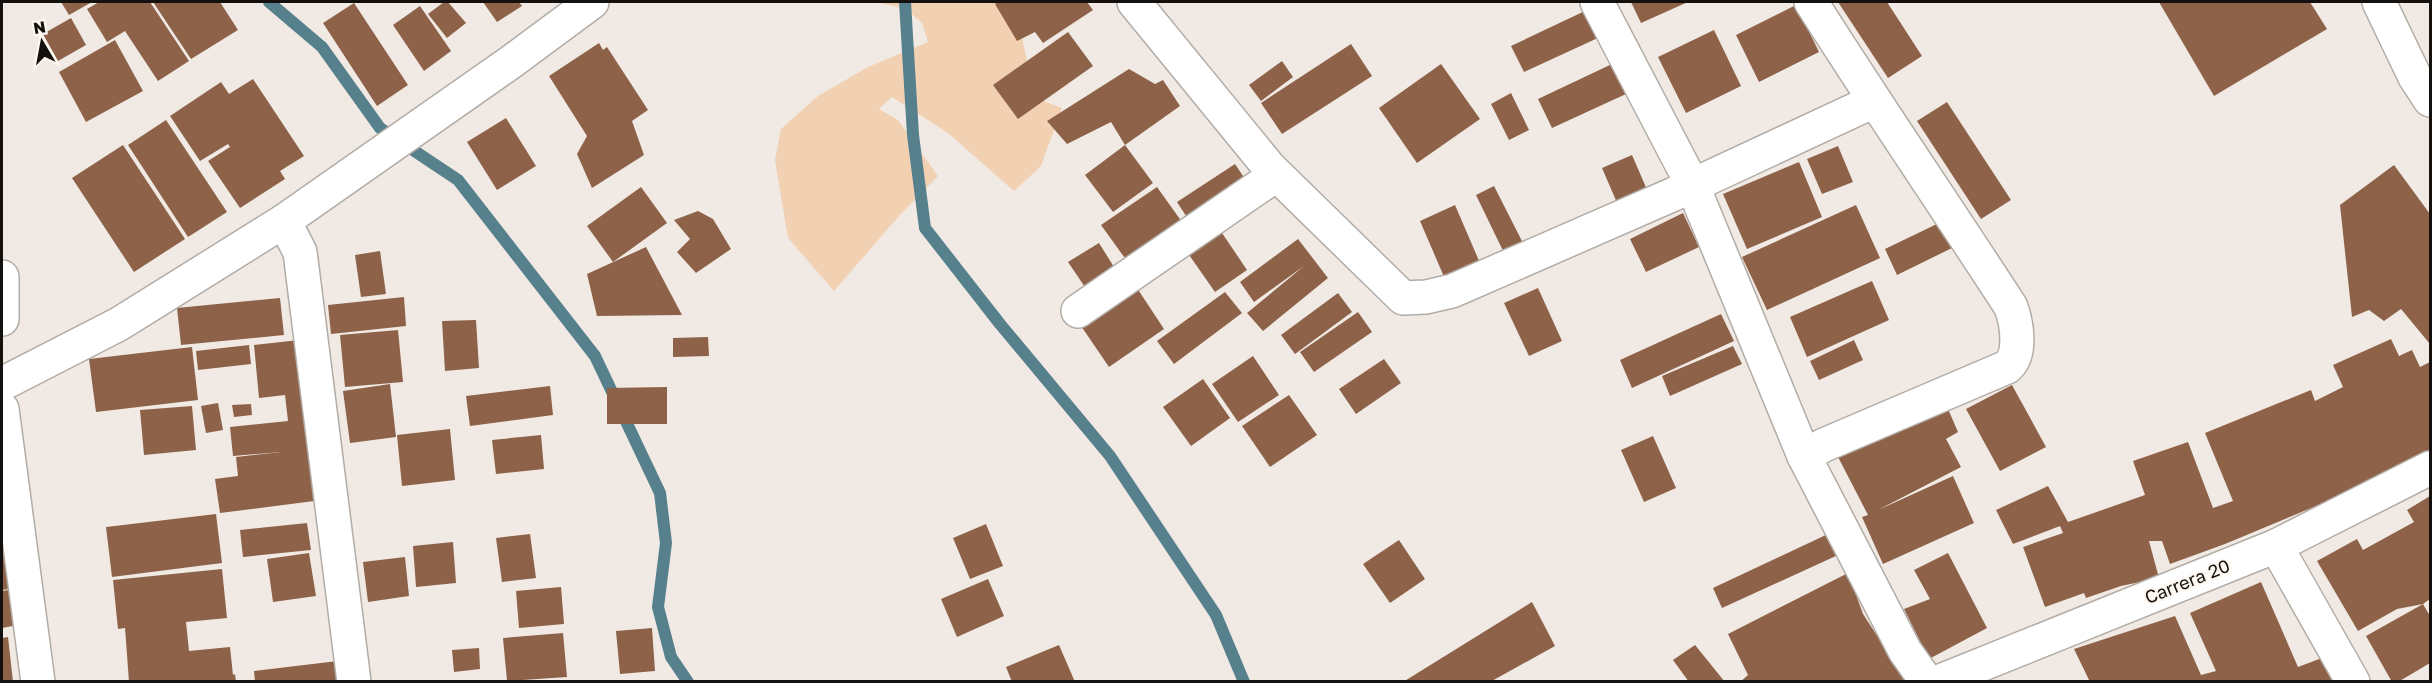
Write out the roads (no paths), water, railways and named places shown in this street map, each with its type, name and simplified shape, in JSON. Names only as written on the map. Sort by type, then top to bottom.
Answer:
[{"type":"street","points":[[2,384],[119,324],[284,221],[511,62],[592,2]]},
{"type":"street","points":[[1134,2],[1276,175],[1403,298],[1426,297],[1452,291],[1874,101]]},
{"type":"street","points":[[1598,2],[1692,184],[1804,456],[1905,651],[1927,681]]},
{"type":"street","points":[[1804,456],[1824,445],[2007,367],[2016,351],[2015,324],[2011,308],[1811,2]]},
{"type":"street","points":[[2379,2],[2415,77],[2430,100]]},
{"type":"street","points":[[1078,311],[1276,175]]},
{"type":"street","points":[[284,221],[300,252],[354,681]]},
{"type":"street","points":[[2,277],[2,319]]},
{"type":"street","points":[[2,409],[38,681]]},
{"type":"street","name":"Carrera 20","points":[[1938,681],[2276,546],[2430,468]]},
{"type":"street","points":[[2276,546],[2353,681]]},
{"type":"waterway","points":[[269,2],[322,47],[380,128],[458,180],[595,356],[660,493],[666,543],[658,607],[671,657],[688,682]]},
{"type":"waterway","points":[[905,2],[913,135],[925,228],[1000,324],[1110,456],[1216,615],[1244,682]]}]
